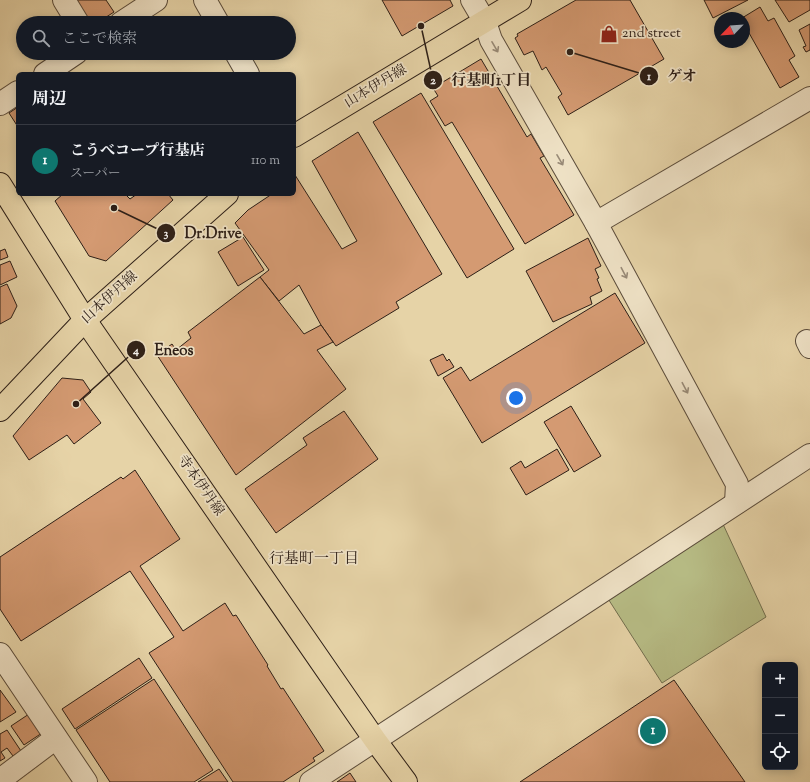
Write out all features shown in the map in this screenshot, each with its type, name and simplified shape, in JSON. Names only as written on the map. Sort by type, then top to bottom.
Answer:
[{"type":"main road","name":"山本伊丹線","points":[[296,135],[520,0]]},
{"type":"main road","name":"寺本伊丹線","points":[[0,184],[85,320],[375,740],[406,782]]},
{"type":"main road","name":"山本伊丹線","points":[[0,410],[85,320],[225,196]]},
{"type":"street","points":[[64,0],[74,16]]},
{"type":"street","points":[[132,16],[156,0]]},
{"type":"street","points":[[205,0],[214,16]]},
{"type":"street","points":[[472,0],[485,22],[491,40],[596,222],[737,484],[736,503]]},
{"type":"street","points":[[48,72],[66,60]]},
{"type":"street","points":[[240,60],[247,72]]},
{"type":"street","points":[[0,104],[16,93]]},
{"type":"street","points":[[596,222],[810,98]]},
{"type":"street","points":[[311,782],[810,455]]},
{"type":"street","points":[[0,654],[86,782]]},
{"type":"street","points":[[0,780],[56,738]]},
{"type":"green space","points":[[722,522],[766,617],[662,683],[605,594]]},
{"type":"building","points":[[71,0],[106,0],[114,12],[108,16],[80,16]]},
{"type":"building","points":[[382,0],[450,0],[453,6],[402,36]]},
{"type":"building","points":[[576,0],[630,0],[664,59],[568,115],[558,97],[562,94],[546,67],[542,70],[533,51],[524,55],[515,38],[518,36],[517,34]]},
{"type":"building","points":[[704,0],[748,0],[725,12],[714,12],[713,18]]},
{"type":"building","points":[[775,0],[810,0],[810,10],[789,22]]},
{"type":"building","points":[[760,7],[768,21],[774,18],[795,56],[789,60],[799,77],[780,88],[750,35],[750,13]]},
{"type":"building","points":[[810,24],[810,50],[806,52],[803,47],[806,46],[799,30]]},
{"type":"building","points":[[481,59],[527,137],[531,134],[544,156],[540,158],[574,215],[525,244],[452,122],[445,126],[430,101],[438,96],[433,88]]},
{"type":"building","points":[[421,93],[514,249],[467,278],[373,122]]},
{"type":"building","points":[[16,108],[16,124],[9,113]]},
{"type":"building","points":[[358,132],[442,274],[396,302],[399,308],[336,346],[321,325],[299,285],[279,301],[260,277],[269,270],[235,223],[248,210],[269,196],[296,196],[296,177],[342,249],[357,241],[312,161]]},
{"type":"building","points":[[61,196],[127,196],[130,199],[134,196],[170,196],[173,200],[106,261],[89,256],[55,201]]},
{"type":"building","points":[[243,237],[264,270],[238,286],[218,252]]},
{"type":"building","points":[[588,238],[601,266],[595,269],[602,291],[590,297],[592,304],[553,322],[526,271]]},
{"type":"building","points":[[5,249],[8,257],[0,260],[0,251]]},
{"type":"building","points":[[10,261],[17,277],[0,285],[0,265]]},
{"type":"building","points":[[260,277],[304,334],[321,325],[333,342],[317,350],[346,389],[236,475],[157,355],[172,344],[176,350],[191,338],[188,332]]},
{"type":"building","points":[[7,284],[17,306],[11,318],[0,324],[0,287]]},
{"type":"building","points":[[615,293],[645,343],[482,443],[443,378],[461,367],[470,381]]},
{"type":"building","points":[[443,354],[447,361],[449,359],[454,367],[438,376],[430,360]]},
{"type":"building","points":[[62,378],[83,380],[91,392],[83,399],[101,423],[74,444],[67,435],[29,460],[13,436]]},
{"type":"building","points":[[571,406],[601,456],[574,472],[544,422]]},
{"type":"building","points":[[344,411],[378,459],[276,533],[245,489],[307,445],[303,438]]},
{"type":"building","points":[[557,449],[569,470],[526,495],[510,468],[521,461],[525,468]]},
{"type":"building","points":[[135,470],[180,539],[140,566],[183,631],[225,603],[233,616],[236,615],[268,665],[267,666],[281,689],[283,688],[324,751],[313,758],[315,761],[283,782],[233,782],[149,653],[174,637],[130,571],[21,641],[0,609],[0,557],[121,477],[123,479]]},
{"type":"building","points":[[139,658],[152,678],[75,729],[62,709]]},
{"type":"building","points":[[154,679],[213,770],[194,782],[110,782],[76,730]]},
{"type":"building","points":[[674,680],[745,782],[520,782]]},
{"type":"building","points":[[0,690],[16,712],[0,722]]},
{"type":"building","points":[[29,714],[42,733],[24,745],[11,726]]},
{"type":"building","points":[[7,730],[21,751],[13,756],[7,748],[1,752],[5,758],[0,761],[0,734]]},
{"type":"building","points":[[219,769],[228,782],[198,782]]},
{"type":"building","points":[[350,773],[356,782],[337,782]]},
{"type":"place","name":"行基町1丁目","points":[[421,26]]},
{"type":"place","name":"2nd street","points":[[609,34]]},
{"type":"place","name":"ゲオ","points":[[570,52]]},
{"type":"place","name":"Dr.Drive","points":[[114,208]]},
{"type":"place","name":"Eneos","points":[[76,404]]},
{"type":"place","name":"こうべコープ行基店","points":[[653,731]]},
{"type":"district","name":"行基町一丁目","points":[[314,559]]}]
